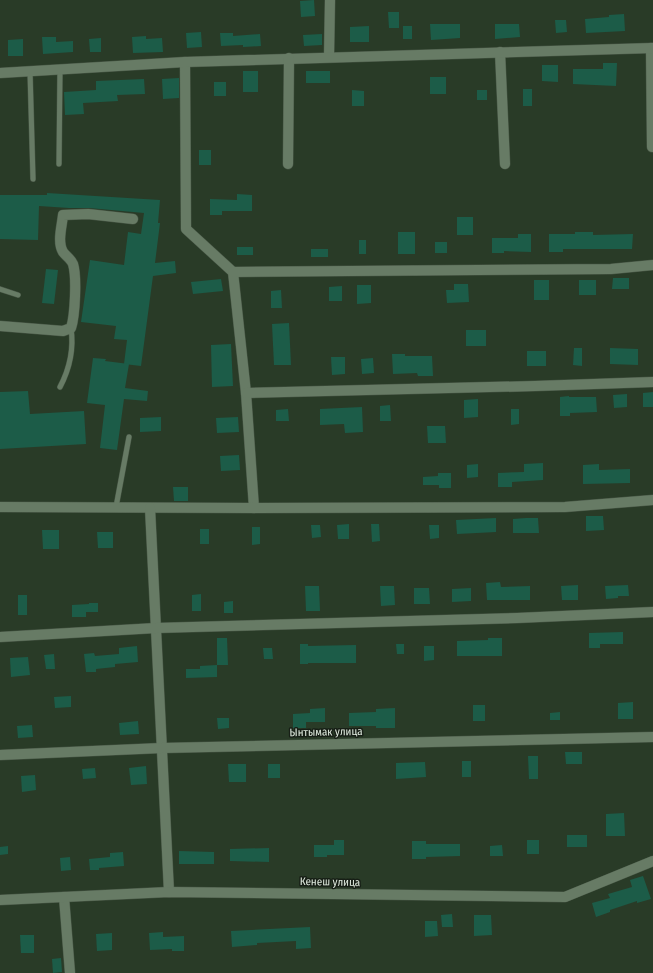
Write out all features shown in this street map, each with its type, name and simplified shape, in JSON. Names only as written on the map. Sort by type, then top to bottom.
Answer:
[{"type":"street","points":[[329,57],[330,0]]},
{"type":"street","points":[[0,73],[185,62],[289,58],[652,48],[652,147]]},
{"type":"street","points":[[500,52],[505,164]]},
{"type":"street","points":[[288,164],[289,58]]},
{"type":"street","points":[[185,62],[186,229],[233,272],[246,392],[254,508]]},
{"type":"street","points":[[0,326],[63,331],[71,328],[74,320],[74,277],[73,263],[62,250],[60,237],[63,215],[88,214],[133,218]]},
{"type":"street","points":[[233,272],[611,269],[653,265]]},
{"type":"street","points":[[246,392],[653,382]]},
{"type":"street","points":[[0,507],[565,507],[653,500]]},
{"type":"street","points":[[150,508],[169,892]]},
{"type":"street","points":[[0,637],[156,628],[517,618],[653,612]]},
{"type":"street","name":"Ынтымак улица","points":[[0,755],[162,748],[653,737]]},
{"type":"street","name":"Кенеш улица","points":[[0,900],[169,892],[565,897],[653,861]]},
{"type":"street","points":[[64,897],[70,973]]},
{"type":"lane","points":[[59,164],[60,69]]},
{"type":"lane","points":[[30,71],[33,179]]},
{"type":"lane","points":[[0,289],[18,295]]},
{"type":"lane","points":[[60,387],[68,372],[73,340],[71,328]]},
{"type":"lane","points":[[116,507],[129,437]]},
{"type":"building","points":[[314,0],[315,16],[301,17],[300,1]]},
{"type":"building","points":[[388,12],[399,12],[399,28],[389,28]]},
{"type":"building","points":[[624,14],[625,31],[586,33],[585,19]]},
{"type":"building","points":[[555,20],[566,20],[567,32],[556,33]]},
{"type":"building","points":[[430,24],[460,24],[460,38],[431,40]]},
{"type":"building","points":[[495,24],[519,24],[520,37],[495,39]]},
{"type":"building","points":[[369,26],[369,42],[350,42],[350,27]]},
{"type":"building","points":[[403,26],[412,26],[412,39],[403,39]]},
{"type":"building","points":[[201,32],[202,47],[187,48],[186,33]]},
{"type":"building","points":[[220,33],[233,33],[233,36],[260,34],[261,46],[221,46]]},
{"type":"building","points":[[322,34],[322,45],[304,46],[303,35]]},
{"type":"building","points":[[146,36],[146,39],[162,38],[163,52],[133,53],[132,37]]},
{"type":"building","points":[[42,37],[56,37],[56,42],[73,41],[73,52],[43,54]]},
{"type":"building","points":[[101,38],[101,52],[90,52],[89,39]]},
{"type":"building","points":[[23,39],[23,56],[8,56],[8,40]]},
{"type":"building","points":[[603,63],[617,63],[616,86],[573,84],[573,69],[603,69]]},
{"type":"building","points":[[542,65],[558,65],[558,82],[542,81]]},
{"type":"building","points":[[243,71],[258,71],[258,92],[243,92]]},
{"type":"building","points":[[306,71],[330,71],[330,83],[306,83]]},
{"type":"building","points":[[430,77],[446,77],[446,94],[430,94]]},
{"type":"building","points":[[179,78],[179,98],[163,99],[162,79]]},
{"type":"building","points":[[144,79],[145,94],[117,95],[118,101],[83,103],[84,114],[65,115],[64,92],[96,90],[96,81]]},
{"type":"building","points":[[214,82],[226,82],[226,96],[214,96]]},
{"type":"building","points":[[523,89],[532,89],[532,106],[523,106]]},
{"type":"building","points":[[352,90],[364,91],[364,106],[352,106]]},
{"type":"building","points":[[477,90],[487,90],[487,100],[477,100]]},
{"type":"building","points":[[199,150],[211,150],[211,165],[199,165]]},
{"type":"building","points":[[47,193],[160,200],[158,223],[160,223],[155,263],[175,261],[176,273],[153,276],[141,366],[124,364],[127,340],[114,339],[116,326],[81,322],[90,260],[124,265],[128,232],[141,234],[144,213],[89,208],[39,206],[38,240],[0,239],[0,195],[47,195]]},
{"type":"building","points":[[237,194],[252,195],[252,211],[222,211],[222,215],[210,215],[210,199],[237,200]]},
{"type":"building","points":[[457,217],[473,217],[473,235],[457,235]]},
{"type":"building","points":[[398,232],[415,232],[415,254],[398,254]]},
{"type":"building","points":[[575,232],[593,232],[593,235],[633,234],[632,249],[563,249],[563,252],[549,252],[549,234],[575,234]]},
{"type":"building","points":[[518,234],[531,234],[531,252],[504,251],[504,253],[492,253],[492,238],[518,238]]},
{"type":"building","points":[[359,240],[366,240],[366,254],[359,254]]},
{"type":"building","points":[[435,242],[447,242],[447,253],[435,253]]},
{"type":"building","points":[[237,247],[253,247],[253,255],[237,255]]},
{"type":"building","points":[[311,249],[328,249],[328,257],[311,257]]},
{"type":"building","points":[[46,269],[58,270],[54,304],[42,303]]},
{"type":"building","points":[[613,278],[629,278],[629,289],[612,289]]},
{"type":"building","points":[[221,279],[223,291],[193,294],[191,282]]},
{"type":"building","points":[[534,280],[549,280],[549,300],[534,300]]},
{"type":"building","points":[[579,280],[596,280],[596,295],[579,295]]},
{"type":"building","points":[[454,284],[468,284],[469,302],[447,303],[446,290],[454,290]]},
{"type":"building","points":[[357,285],[371,285],[371,303],[357,304]]},
{"type":"building","points":[[342,286],[342,301],[329,301],[329,287]]},
{"type":"building","points":[[281,290],[282,308],[271,308],[271,291]]},
{"type":"building","points":[[289,323],[291,365],[274,365],[272,324]]},
{"type":"building","points":[[466,330],[486,330],[486,346],[466,346]]},
{"type":"building","points":[[231,344],[233,386],[212,387],[211,345]]},
{"type":"building","points":[[574,348],[582,348],[582,366],[573,365]]},
{"type":"building","points":[[610,348],[638,349],[638,365],[610,364]]},
{"type":"building","points":[[527,351],[546,351],[546,366],[527,366]]},
{"type":"building","points":[[392,354],[405,354],[405,356],[432,356],[433,376],[418,376],[417,373],[393,374]]},
{"type":"building","points":[[331,357],[345,357],[345,374],[332,375]]},
{"type":"building","points":[[93,358],[129,364],[125,388],[148,391],[147,401],[124,399],[117,450],[100,448],[105,405],[87,403]]},
{"type":"building","points":[[373,358],[374,373],[362,374],[361,359]]},
{"type":"building","points":[[28,391],[30,414],[84,411],[86,444],[0,449],[0,392]]},
{"type":"building","points":[[653,392],[653,407],[643,407],[643,393]]},
{"type":"building","points":[[627,394],[627,407],[614,408],[613,395]]},
{"type":"building","points":[[560,397],[596,397],[597,412],[570,413],[570,416],[560,416]]},
{"type":"building","points":[[478,399],[478,417],[464,418],[464,400]]},
{"type":"building","points":[[390,405],[391,421],[380,421],[380,406]]},
{"type":"building","points":[[362,407],[363,432],[345,433],[344,424],[320,425],[320,409]]},
{"type":"building","points":[[288,409],[289,421],[276,421],[276,410]]},
{"type":"building","points":[[511,409],[519,409],[519,424],[511,425]]},
{"type":"building","points":[[161,417],[161,431],[140,432],[140,418]]},
{"type":"building","points":[[238,417],[239,432],[217,433],[216,418]]},
{"type":"building","points":[[427,426],[445,426],[446,443],[428,443]]},
{"type":"building","points":[[239,455],[240,470],[221,471],[220,456]]},
{"type":"building","points":[[543,463],[543,480],[512,482],[512,487],[498,487],[498,473],[524,472],[524,464]]},
{"type":"building","points":[[478,464],[478,477],[467,478],[467,465]]},
{"type":"building","points":[[599,464],[599,470],[630,469],[630,483],[583,484],[583,465]]},
{"type":"building","points":[[438,473],[451,473],[451,488],[439,488],[439,485],[423,485],[423,477],[438,476]]},
{"type":"building","points":[[173,487],[188,487],[188,501],[174,501]]},
{"type":"building","points":[[586,516],[603,516],[604,530],[586,531]]},
{"type":"building","points":[[496,518],[496,532],[457,534],[456,520]]},
{"type":"building","points":[[538,518],[539,533],[513,533],[513,519]]},
{"type":"building","points":[[349,524],[349,539],[338,539],[337,525]]},
{"type":"building","points":[[371,524],[379,524],[380,541],[372,542]]},
{"type":"building","points":[[311,525],[320,525],[321,537],[312,538]]},
{"type":"building","points":[[429,525],[439,525],[439,538],[430,539]]},
{"type":"building","points":[[252,527],[260,527],[260,544],[252,545]]},
{"type":"building","points":[[200,529],[209,529],[209,544],[200,544]]},
{"type":"building","points":[[42,530],[59,530],[59,549],[43,549]]},
{"type":"building","points":[[97,532],[113,532],[113,548],[98,548]]},
{"type":"building","points":[[500,582],[501,587],[530,586],[530,600],[487,600],[486,583]]},
{"type":"building","points":[[578,585],[578,600],[562,600],[561,586]]},
{"type":"building","points":[[628,585],[629,596],[618,596],[618,598],[606,599],[605,586]]},
{"type":"building","points":[[305,586],[319,586],[320,611],[306,611]]},
{"type":"building","points":[[380,586],[394,586],[395,605],[381,606]]},
{"type":"building","points":[[414,588],[429,588],[430,604],[414,604]]},
{"type":"building","points":[[471,588],[471,601],[452,602],[452,589]]},
{"type":"building","points":[[201,594],[201,611],[192,611],[192,595]]},
{"type":"building","points":[[18,595],[27,595],[27,615],[18,615]]},
{"type":"building","points":[[233,601],[233,613],[224,613],[224,602]]},
{"type":"building","points":[[98,603],[98,612],[86,612],[86,617],[72,617],[72,605]]},
{"type":"building","points":[[623,632],[623,644],[600,644],[600,648],[589,648],[589,633]]},
{"type":"building","points":[[217,638],[227,638],[228,665],[217,665]]},
{"type":"building","points":[[488,638],[502,638],[502,656],[457,656],[457,641],[488,640]]},
{"type":"building","points":[[300,644],[308,644],[308,646],[356,645],[356,663],[300,664]]},
{"type":"building","points":[[396,644],[404,644],[404,654],[397,654]]},
{"type":"building","points":[[137,646],[138,662],[115,664],[115,667],[96,669],[96,672],[86,672],[84,654],[94,653],[95,656],[119,654],[119,648]]},
{"type":"building","points":[[424,646],[434,646],[434,660],[424,661]]},
{"type":"building","points":[[263,648],[272,648],[273,659],[264,659]]},
{"type":"building","points":[[54,654],[55,669],[46,669],[44,655]]},
{"type":"building","points":[[28,657],[30,675],[11,677],[10,658]]},
{"type":"building","points":[[217,665],[217,677],[186,678],[186,669],[200,669],[200,666]]},
{"type":"building","points":[[71,696],[71,707],[55,708],[54,697]]},
{"type":"building","points":[[633,702],[633,719],[618,719],[618,703]]},
{"type":"building","points":[[473,705],[485,705],[485,721],[473,721]]},
{"type":"building","points":[[325,708],[325,722],[306,722],[306,728],[293,728],[293,714],[310,713],[310,709]]},
{"type":"building","points":[[395,708],[395,728],[349,726],[349,713],[376,712],[376,709]]},
{"type":"building","points":[[560,712],[560,720],[550,720],[550,713]]},
{"type":"building","points":[[217,718],[229,718],[229,728],[218,729]]},
{"type":"building","points":[[138,721],[139,734],[120,735],[119,723]]},
{"type":"building","points":[[32,725],[33,737],[18,738],[17,726]]},
{"type":"building","points":[[565,752],[582,752],[582,764],[566,764]]},
{"type":"building","points":[[528,756],[538,756],[538,779],[529,779]]},
{"type":"building","points":[[462,761],[471,761],[471,777],[462,777]]},
{"type":"building","points":[[425,762],[426,777],[396,779],[396,763]]},
{"type":"building","points":[[228,764],[246,764],[246,782],[229,782]]},
{"type":"building","points":[[268,764],[280,764],[280,778],[268,778]]},
{"type":"building","points":[[146,766],[147,784],[131,785],[129,768]]},
{"type":"building","points":[[95,768],[96,778],[83,779],[82,769]]},
{"type":"building","points":[[35,775],[36,790],[22,792],[21,776]]},
{"type":"building","points":[[624,813],[625,836],[606,836],[606,814]]},
{"type":"building","points":[[567,835],[587,835],[587,847],[567,847]]},
{"type":"building","points":[[334,840],[344,840],[344,855],[314,857],[314,845],[334,845]]},
{"type":"building","points":[[527,840],[539,840],[539,854],[527,854]]},
{"type":"building","points":[[412,841],[426,841],[426,844],[460,844],[460,856],[412,859]]},
{"type":"building","points":[[502,845],[503,856],[490,856],[490,846]]},
{"type":"building","points":[[8,846],[8,854],[0,855],[0,847]]},
{"type":"building","points":[[269,848],[269,862],[230,861],[230,849]]},
{"type":"building","points":[[179,851],[214,852],[214,864],[179,864]]},
{"type":"building","points":[[123,852],[124,866],[90,870],[89,859],[110,857],[110,853]]},
{"type":"building","points":[[70,857],[71,870],[61,871],[60,858]]},
{"type":"building","points":[[643,876],[651,899],[637,903],[637,901],[610,910],[610,912],[596,917],[592,903],[610,898],[608,894],[632,887],[630,880]]},
{"type":"building","points":[[452,914],[453,927],[442,927],[441,915]]},
{"type":"building","points":[[474,915],[491,915],[492,935],[474,936]]},
{"type":"building","points":[[425,921],[437,921],[438,936],[425,937]]},
{"type":"building","points":[[310,927],[311,948],[296,949],[296,941],[257,943],[257,945],[232,947],[231,931]]},
{"type":"building","points":[[163,932],[163,937],[184,936],[184,951],[172,951],[172,949],[150,950],[149,933]]},
{"type":"building","points":[[112,933],[112,950],[97,951],[96,934]]},
{"type":"building","points":[[20,935],[34,935],[34,953],[21,953]]},
{"type":"building","points":[[61,958],[62,972],[53,973],[52,959]]}]
